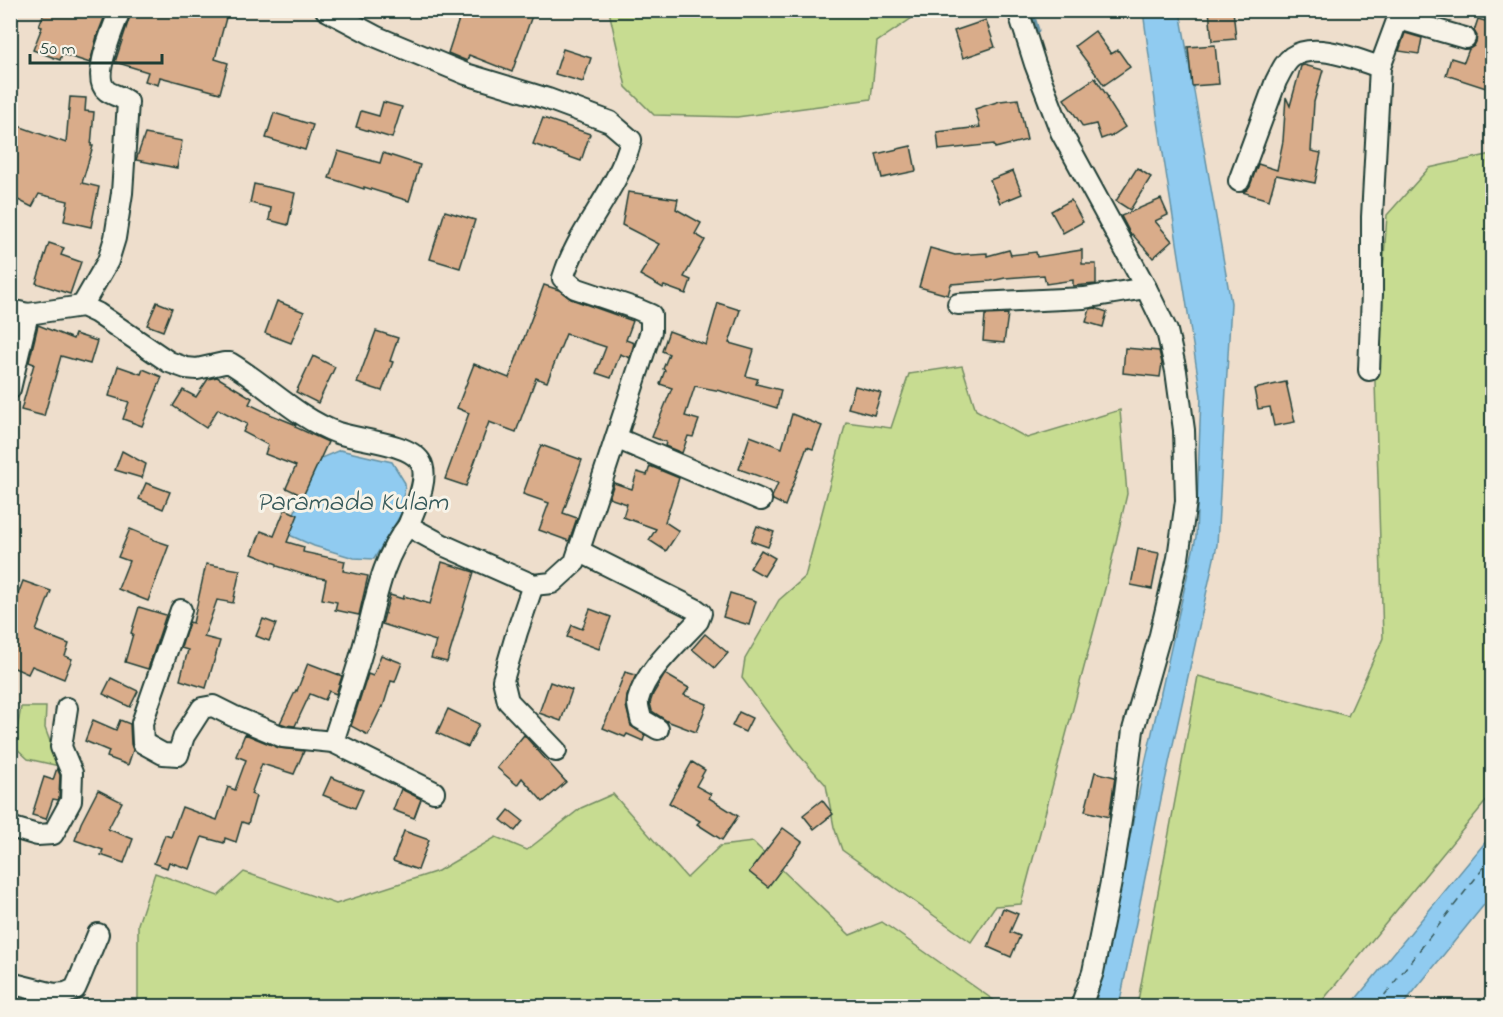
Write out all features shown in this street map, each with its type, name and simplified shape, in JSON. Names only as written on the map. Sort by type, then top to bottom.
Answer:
[{"type":"street","points":[[82,306],[108,261],[119,218],[128,102],[107,92],[101,84],[100,74],[120,10]]},
{"type":"street","points":[[326,10],[378,37],[466,74],[548,99],[610,122],[631,140],[612,187],[568,263],[563,278],[575,288],[651,315],[651,331],[575,562],[552,583],[533,585],[443,545],[408,526]]},
{"type":"street","points":[[1018,10],[1035,64],[1061,132],[1167,331],[1176,371],[1184,430],[1186,501],[1178,558],[1160,635],[1133,730],[1111,882],[1093,972],[1081,1006]]},
{"type":"street","points":[[1369,370],[1372,217],[1380,67],[1400,15],[1465,38]]},
{"type":"street","points":[[1239,181],[1276,81],[1284,66],[1293,56],[1306,51],[1334,53],[1380,67]]},
{"type":"street","points":[[958,304],[1084,298],[1146,288]]},
{"type":"street","points":[[10,389],[19,312],[82,306],[97,313],[169,362],[197,369],[230,363],[306,417],[338,433],[404,449],[420,460],[424,479],[408,526],[397,539],[382,575],[366,637],[333,742]]},
{"type":"street","points":[[616,438],[761,500]]},
{"type":"street","points":[[579,551],[701,613],[698,621],[645,682],[637,703],[641,719],[658,729]]},
{"type":"street","points":[[533,585],[503,680],[507,701],[556,751]]},
{"type":"street","points":[[181,610],[142,723],[143,743],[163,754],[178,755],[184,736],[202,708],[213,706],[233,717],[283,737],[333,742],[434,792]]},
{"type":"street","points":[[10,827],[37,835],[54,834],[71,801],[72,772],[61,747],[67,708]]},
{"type":"street","points":[[10,983],[54,993],[66,993],[75,989],[98,934]]},
{"type":"green space","points":[[609,10],[914,11],[912,18],[877,42],[871,99],[737,117],[654,115],[626,87]]},
{"type":"green space","points":[[1492,154],[1492,664],[1487,671],[1492,676],[1492,794],[1318,1006],[1137,1006],[1198,676],[1348,716],[1383,638],[1375,382],[1387,215],[1429,168]]},
{"type":"green space","points":[[962,366],[976,410],[1027,438],[1120,410],[1127,494],[1107,581],[1021,904],[995,906],[971,942],[842,850],[834,827],[826,785],[800,756],[742,678],[745,659],[779,600],[805,577],[846,422],[891,428],[909,374]]},
{"type":"green space","points":[[21,707],[46,707],[45,728],[59,766],[28,759],[14,746]]},
{"type":"green space","points":[[613,794],[687,878],[720,846],[753,842],[850,935],[882,922],[1002,1006],[142,1006],[138,999],[138,924],[155,873],[218,896],[244,872],[336,904],[438,871],[496,837],[527,850],[581,808]]},
{"type":"water","points":[[1143,11],[1180,11],[1231,303],[1217,545],[1161,799],[1119,1006],[1095,1006],[1144,768],[1196,537],[1201,396]]},
{"type":"water","name":"Paramada Kulam","points":[[340,450],[392,462],[405,483],[403,511],[374,559],[354,558],[314,546],[287,534],[300,497],[321,458]]},
{"type":"water","points":[[1492,834],[1492,895],[1402,1006],[1350,1006]]},
{"type":"building","points":[[45,10],[98,10],[106,13],[90,63],[62,54],[60,60],[33,50],[42,27],[39,26]]},
{"type":"building","points":[[132,10],[215,10],[227,14],[215,59],[228,63],[220,93],[160,77],[158,85],[145,81],[148,72],[115,62]]},
{"type":"building","points":[[462,10],[534,10],[512,72],[469,55],[467,61],[448,53]]},
{"type":"building","points":[[1209,10],[1233,10],[1236,39],[1212,41]]},
{"type":"building","points":[[1478,19],[1492,23],[1492,90],[1446,75],[1451,58],[1464,62],[1469,49],[1474,46],[1477,36],[1474,31]]},
{"type":"building","points":[[986,20],[995,47],[963,58],[954,31]]},
{"type":"building","points":[[1095,31],[1111,54],[1118,50],[1130,67],[1104,85],[1075,46]]},
{"type":"building","points":[[1405,33],[1422,38],[1419,54],[1399,51]]},
{"type":"building","points":[[1215,45],[1219,84],[1192,86],[1188,47]]},
{"type":"building","points":[[563,49],[591,58],[583,82],[555,74]]},
{"type":"building","points":[[1301,66],[1323,70],[1314,102],[1311,151],[1321,153],[1315,183],[1276,175],[1269,200],[1242,192],[1250,186],[1258,164],[1277,170],[1283,141],[1286,97],[1290,106]]},
{"type":"building","points":[[1095,78],[1125,127],[1110,137],[1101,139],[1096,124],[1083,127],[1064,99]]},
{"type":"building","points":[[70,97],[86,98],[85,111],[94,112],[91,146],[93,146],[82,183],[99,187],[91,227],[64,221],[68,201],[39,194],[32,207],[10,196],[10,123],[66,143]]},
{"type":"building","points":[[1018,99],[1027,140],[995,148],[994,144],[939,150],[937,132],[980,127],[975,109],[1000,101]]},
{"type":"building","points":[[383,102],[402,107],[392,138],[356,127],[361,111],[379,116]]},
{"type":"building","points":[[274,113],[313,125],[305,150],[266,138]]},
{"type":"building","points":[[543,118],[590,134],[581,161],[533,144]]},
{"type":"building","points":[[145,134],[182,141],[177,168],[136,160]]},
{"type":"building","points":[[911,146],[916,171],[882,178],[876,154]]},
{"type":"building","points":[[338,151],[380,163],[383,153],[420,165],[409,201],[329,178]]},
{"type":"building","points":[[1137,168],[1151,177],[1130,210],[1116,201]]},
{"type":"building","points":[[1013,171],[1022,194],[1000,203],[990,180]]},
{"type":"building","points":[[254,184],[295,193],[288,225],[269,220],[271,208],[250,203]]},
{"type":"building","points":[[628,192],[678,199],[676,209],[701,223],[695,234],[705,240],[684,277],[691,280],[686,294],[664,286],[663,288],[640,275],[659,244],[622,225]]},
{"type":"building","points":[[1161,199],[1168,215],[1155,221],[1172,241],[1153,258],[1131,235],[1121,216]]},
{"type":"building","points":[[1071,200],[1083,222],[1063,233],[1051,211]]},
{"type":"building","points":[[445,211],[475,220],[460,268],[430,259]]},
{"type":"building","points":[[49,243],[64,248],[61,255],[81,262],[70,294],[36,283]]},
{"type":"building","points":[[930,248],[955,255],[987,253],[987,256],[1009,250],[1011,255],[1036,252],[1037,257],[1082,250],[1082,264],[1096,264],[1096,284],[1073,286],[1073,280],[1046,284],[1044,275],[951,284],[948,295],[919,287]]},
{"type":"building","points":[[544,285],[559,290],[571,299],[633,321],[626,340],[634,343],[630,358],[620,354],[611,378],[596,373],[606,347],[566,334],[547,382],[536,378],[516,432],[489,422],[466,486],[445,479],[469,413],[457,408],[474,364],[509,378]]},
{"type":"building","points":[[277,301],[304,312],[291,343],[265,333]]},
{"type":"building","points":[[157,302],[172,308],[163,331],[147,325]]},
{"type":"building","points":[[718,303],[740,310],[729,343],[754,350],[746,376],[758,379],[756,384],[781,390],[777,408],[721,391],[695,386],[685,416],[699,420],[693,437],[688,436],[682,453],[665,446],[666,442],[652,437],[672,388],[660,384],[669,354],[662,351],[669,331],[706,345]]},
{"type":"building","points":[[1095,308],[1107,312],[1103,327],[1086,322],[1090,309]]},
{"type":"building","points":[[1008,314],[1004,343],[983,341],[985,315]]},
{"type":"building","points":[[38,325],[73,339],[75,334],[97,341],[90,364],[61,356],[44,416],[21,410],[34,364],[29,362]]},
{"type":"building","points":[[376,331],[398,338],[390,361],[393,362],[382,391],[357,383]]},
{"type":"building","points":[[1125,348],[1159,351],[1162,363],[1160,377],[1123,373]]},
{"type":"building","points":[[313,356],[335,367],[318,403],[296,392]]},
{"type":"building","points":[[118,366],[141,374],[143,369],[162,377],[142,426],[123,419],[129,402],[109,396]]},
{"type":"building","points":[[217,377],[252,398],[249,404],[328,442],[303,496],[286,488],[296,466],[265,454],[268,445],[243,432],[247,424],[218,409],[206,428],[173,406],[183,390],[196,397],[208,379]]},
{"type":"building","points":[[1286,382],[1295,422],[1274,426],[1270,407],[1258,409],[1254,389]]},
{"type":"building","points":[[855,386],[881,393],[874,415],[848,408]]},
{"type":"building","points":[[792,414],[822,426],[813,449],[807,447],[785,506],[773,500],[772,497],[778,483],[739,469],[750,436],[782,448]]},
{"type":"building","points":[[541,445],[582,460],[563,513],[577,518],[569,541],[539,530],[549,503],[523,494]]},
{"type":"building","points":[[122,451],[146,464],[142,478],[115,470]]},
{"type":"building","points":[[650,466],[679,478],[665,522],[679,531],[666,551],[649,540],[656,529],[623,517],[627,504],[609,498],[614,483],[632,489],[637,472],[647,475]]},
{"type":"building","points":[[146,483],[170,492],[163,509],[139,499]]},
{"type":"building","points":[[285,509],[298,515],[287,542],[304,547],[303,552],[345,561],[343,571],[368,576],[359,615],[335,610],[337,602],[322,599],[326,579],[277,566],[277,564],[252,554],[261,531],[274,536]]},
{"type":"building","points":[[757,526],[774,532],[768,547],[751,541]]},
{"type":"building","points":[[130,529],[169,545],[148,601],[118,589],[129,561],[118,557]]},
{"type":"building","points":[[1138,549],[1159,553],[1152,589],[1131,585]]},
{"type":"building","points":[[761,550],[775,558],[764,576],[750,568]]},
{"type":"building","points":[[442,562],[474,572],[447,662],[431,658],[436,641],[382,624],[390,595],[403,599],[404,596],[430,604]]},
{"type":"building","points":[[206,564],[240,570],[233,603],[217,600],[204,637],[220,641],[206,688],[180,680],[188,650],[181,648],[189,622],[193,623]]},
{"type":"building","points":[[23,581],[51,591],[36,631],[69,644],[65,656],[72,659],[64,679],[32,666],[28,674],[10,666],[10,615]]},
{"type":"building","points":[[730,593],[756,601],[749,625],[723,617]]},
{"type":"building","points":[[139,607],[166,615],[148,669],[125,662]]},
{"type":"building","points":[[590,609],[611,617],[599,649],[567,637],[572,625],[582,629]]},
{"type":"building","points":[[263,619],[276,624],[269,641],[256,636]]},
{"type":"building","points":[[705,634],[728,653],[715,668],[692,649]]},
{"type":"building","points":[[381,655],[402,663],[395,682],[391,681],[383,707],[368,735],[351,726],[368,674],[373,676]]},
{"type":"building","points":[[308,663],[342,676],[336,694],[329,691],[325,700],[310,694],[295,726],[280,723],[297,691]]},
{"type":"building","points":[[625,672],[636,675],[627,696],[626,706],[631,726],[645,735],[643,741],[603,728]]},
{"type":"building","points":[[665,674],[689,688],[684,695],[707,704],[696,732],[667,721],[652,711],[650,703],[653,694]]},
{"type":"building","points":[[111,678],[138,691],[130,707],[103,694]]},
{"type":"building","points":[[550,682],[572,690],[561,721],[539,713]]},
{"type":"building","points":[[448,709],[479,724],[468,747],[437,733]]},
{"type":"building","points":[[739,712],[752,718],[745,732],[732,726]]},
{"type":"building","points":[[93,720],[116,730],[120,720],[130,724],[133,750],[128,765],[107,757],[109,751],[85,741]]},
{"type":"building","points":[[245,734],[279,748],[304,751],[294,774],[262,764],[251,794],[256,796],[248,824],[242,822],[236,842],[225,838],[224,843],[202,837],[190,869],[169,862],[167,868],[154,863],[165,835],[171,837],[182,807],[217,820],[228,787],[235,790],[246,760],[236,756]]},
{"type":"building","points":[[524,735],[566,782],[543,802],[522,778],[517,785],[497,768]]},
{"type":"building","points":[[692,762],[705,770],[696,786],[711,794],[709,798],[738,816],[722,840],[697,824],[700,821],[669,803]]},
{"type":"building","points":[[57,768],[60,775],[58,800],[53,799],[46,819],[32,815],[44,777],[53,780]]},
{"type":"building","points":[[1095,772],[1115,777],[1109,817],[1085,811]]},
{"type":"building","points":[[331,777],[363,790],[355,808],[323,795]]},
{"type":"building","points":[[401,789],[421,799],[414,818],[393,810]]},
{"type":"building","points":[[98,790],[122,802],[108,829],[133,839],[124,863],[101,855],[103,850],[75,840]]},
{"type":"building","points":[[822,800],[833,814],[814,829],[803,815]]},
{"type":"building","points":[[509,810],[523,821],[515,831],[501,820]]},
{"type":"building","points":[[783,828],[802,842],[768,887],[749,872]]},
{"type":"building","points":[[404,831],[429,840],[418,870],[393,861]]},
{"type":"building","points":[[1003,908],[1018,914],[1010,932],[1020,936],[1011,957],[988,947]]},
{"type":"waterway","points":[[1031,10],[1037,30]]},
{"type":"ferry route","points":[[1376,1006],[1492,857]]}]
